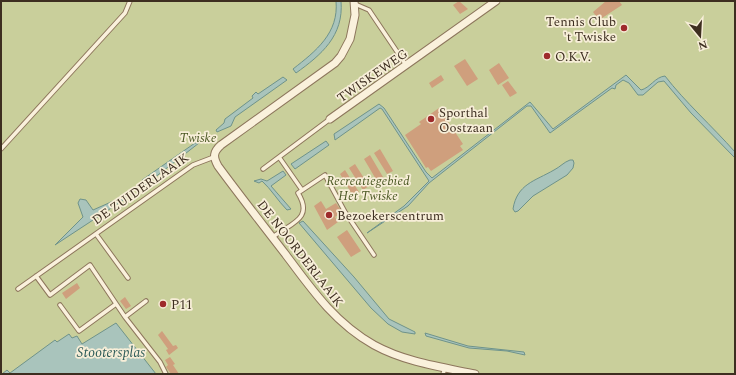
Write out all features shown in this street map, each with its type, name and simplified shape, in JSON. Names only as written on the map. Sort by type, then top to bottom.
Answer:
[{"type":"street","name":"TWISKEWEG","points":[[330,119],[496,1]]},
{"type":"street","points":[[214,157],[215,150],[220,145],[335,63],[341,56],[350,39],[355,2]]},
{"type":"street","name":"DE NOORDERLAAIK","points":[[214,157],[218,166],[313,292],[348,328],[386,351],[444,371],[476,374]]},
{"type":"lane","points":[[1,149],[125,13],[130,1]]},
{"type":"lane","points":[[355,2],[369,10],[406,65]]},
{"type":"lane","name":"TWISKEWEG","points":[[263,169],[330,119]]},
{"type":"lane","name":"DE ZUIDERLAAIK","points":[[18,289],[194,165],[214,157]]},
{"type":"lane","points":[[279,157],[302,190]]},
{"type":"lane","points":[[272,238],[303,214],[305,207],[298,193],[325,175],[345,212],[374,255]]},
{"type":"lane","points":[[96,234],[128,278]]},
{"type":"lane","points":[[36,276],[50,295],[90,266],[125,317],[160,362],[166,374]]},
{"type":"lane","points":[[125,317],[146,301]]},
{"type":"lane","points":[[60,305],[79,332],[116,304]]},
{"type":"green space","name":"Twiske","points":[[1,1],[735,1],[735,374],[1,374]]},
{"type":"water","points":[[336,1],[341,1],[341,13],[335,34],[322,52],[296,73],[293,69],[318,48],[330,32],[334,23]]},
{"type":"water","points":[[626,75],[641,90],[658,78],[665,76],[735,152],[735,158],[691,113],[664,81],[658,82],[643,95],[638,95],[629,83],[623,80],[616,85],[615,89],[612,88],[550,133],[531,106],[527,106],[429,183],[408,206],[367,233],[404,206],[429,181],[380,108],[335,140],[334,134],[379,104],[384,108],[426,172],[432,178],[530,102],[553,129]]},
{"type":"water","points":[[283,77],[287,80],[235,117],[231,126],[217,132],[216,130],[224,123],[225,119],[253,98],[252,96],[256,92],[258,94]]},
{"type":"water","points":[[326,141],[329,145],[295,169],[291,164]]},
{"type":"water","points":[[195,143],[199,143],[145,185],[142,180]]},
{"type":"water","points":[[570,160],[573,160],[573,168],[567,175],[533,196],[518,211],[515,212],[513,209],[518,194],[528,184]]},
{"type":"water","points":[[283,171],[286,175],[271,186],[291,209],[287,210],[262,181],[259,183],[254,181],[261,179],[267,181]]},
{"type":"water","points":[[127,195],[125,199],[55,245],[83,217],[78,203],[80,199],[86,200],[93,210]]},
{"type":"water","points":[[303,221],[354,277],[389,319],[415,332],[415,334],[402,332],[388,324],[371,308],[299,223]]},
{"type":"water","name":"Stootersplas","points":[[116,323],[156,374],[2,374],[7,370],[10,373],[55,340],[57,342],[69,334],[72,338],[77,336],[82,344]]},
{"type":"water","points":[[425,333],[468,346],[524,352],[525,355],[507,351],[469,348],[426,336]]},
{"type":"building","points":[[459,1],[468,9],[460,14],[453,5]]},
{"type":"building","points":[[606,1],[619,1],[622,5],[599,20],[593,12]]},
{"type":"building","points":[[465,59],[478,79],[467,86],[454,66]]},
{"type":"building","points":[[499,63],[509,78],[498,85],[489,70]]},
{"type":"building","points":[[441,75],[444,80],[432,88],[429,83]]},
{"type":"building","points":[[508,81],[517,93],[510,97],[502,85]]},
{"type":"building","points":[[439,108],[463,144],[460,146],[463,150],[431,171],[428,167],[426,168],[405,135],[421,124],[419,122]]},
{"type":"building","points":[[380,149],[393,171],[387,174],[374,153]]},
{"type":"building","points":[[370,155],[383,177],[377,181],[364,159]]},
{"type":"building","points":[[355,164],[369,186],[363,190],[349,168]]},
{"type":"building","points":[[345,170],[359,192],[353,196],[340,174]]},
{"type":"building","name":"Bezoekerscentrum","points":[[321,201],[326,209],[336,203],[342,212],[335,217],[338,222],[327,230],[314,206]]},
{"type":"building","points":[[347,230],[361,251],[351,257],[337,237]]},
{"type":"building","points":[[77,283],[80,288],[66,299],[62,293]]},
{"type":"building","points":[[125,297],[131,306],[126,309],[120,301]]},
{"type":"building","points":[[162,331],[173,346],[176,345],[178,348],[169,355],[166,350],[168,349],[158,335]]},
{"type":"building","points":[[170,357],[179,374],[171,374],[166,367],[168,365],[165,360]]},
{"type":"place","name":"Tennis Club 't Twiske","points":[[624,28]]},
{"type":"place","name":"O.K.V.","points":[[547,56]]},
{"type":"place","name":"Sporthal Oostzaan","points":[[431,119]]},
{"type":"place","name":"Bezoekerscentrum","points":[[329,215]]},
{"type":"place","name":"P11","points":[[163,304]]},
{"type":"park label","name":"Recreatiegebied Het Twiske","points":[[368,188]]}]
